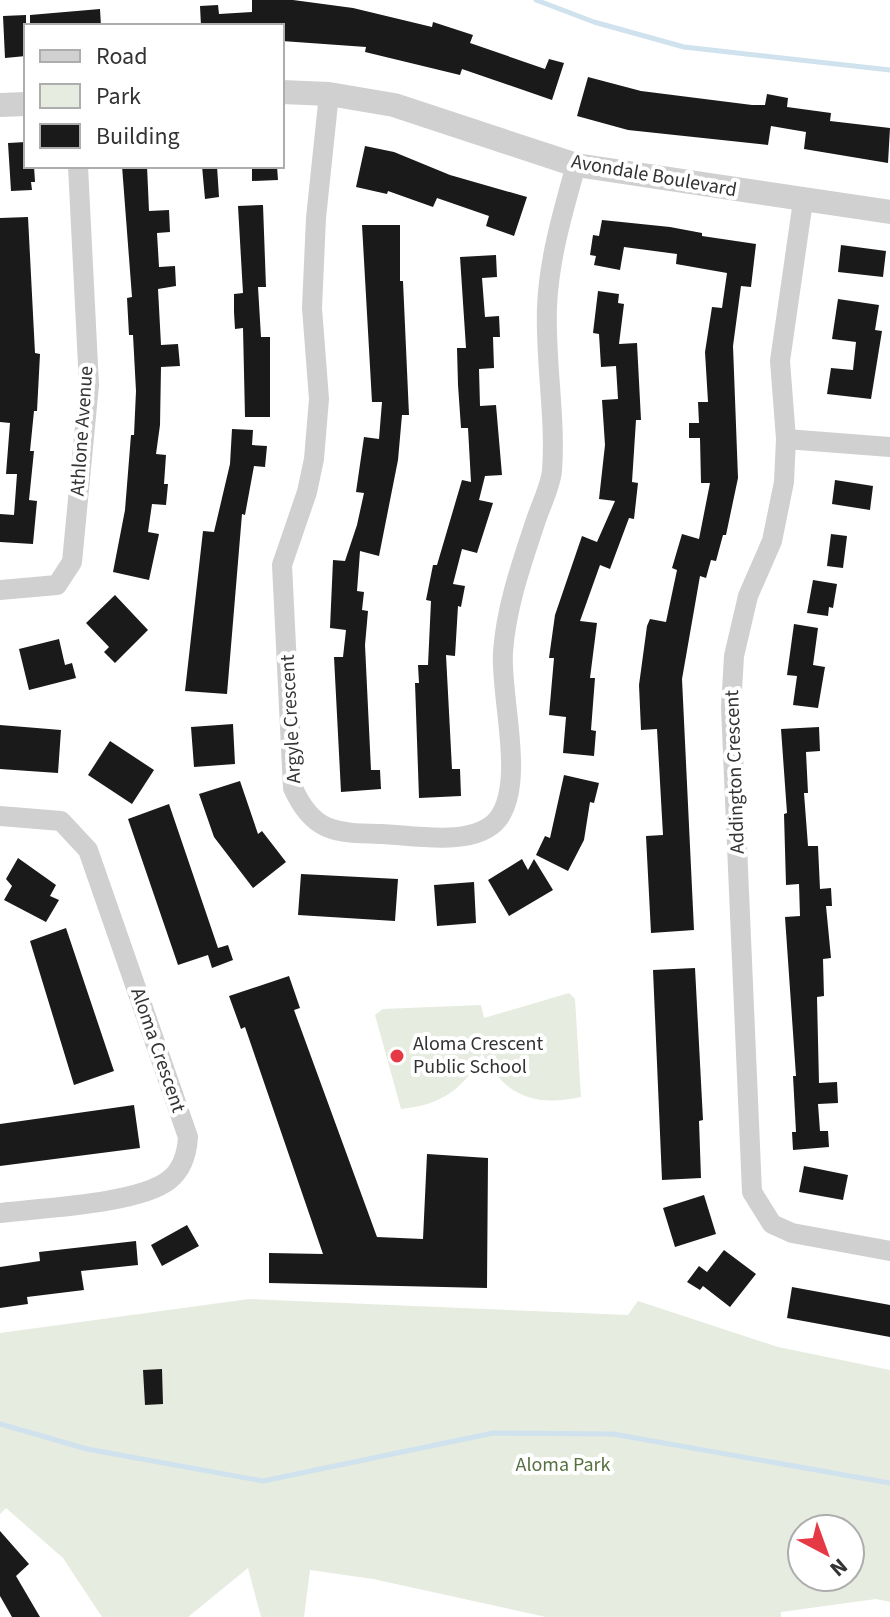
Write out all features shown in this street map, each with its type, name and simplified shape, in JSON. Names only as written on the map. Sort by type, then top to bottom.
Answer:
[{"type":"street","name":"Avondale Boulevard","points":[[284,92],[329,94],[394,105],[576,165],[890,212]]},
{"type":"street","name":"Argyle Crescent","points":[[329,94],[316,218],[312,308],[319,399],[314,459],[307,492],[282,565],[293,788],[301,806],[315,822],[342,834],[459,836],[480,832],[495,822],[506,806],[510,761],[502,654],[511,598],[552,473],[547,307],[555,242],[576,165]]},
{"type":"street","points":[[0,105],[24,104]]},
{"type":"street","name":"Athlone Avenue","points":[[0,590],[57,585],[72,562],[89,385],[78,168]]},
{"type":"street","name":"Addington Crescent","points":[[803,201],[780,361],[786,439],[784,482],[772,541],[748,596],[734,656],[731,707],[752,1192],[772,1224],[792,1233],[890,1251]]},
{"type":"street","points":[[786,439],[890,447]]},
{"type":"street","name":"Aloma Crescent","points":[[0,816],[61,821],[88,850],[188,1137],[180,1166],[170,1179],[158,1187],[109,1199],[0,1213]]},
{"type":"green space","points":[[569,993],[575,999],[581,1097],[549,1100],[522,1095],[501,1079],[482,1053],[468,1076],[450,1093],[428,1104],[401,1109],[375,1015],[383,1009],[481,1005],[484,1018]]},
{"type":"green space","name":"Aloma Park","points":[[249,1299],[628,1315],[638,1301],[778,1347],[890,1370],[890,1602],[876,1599],[781,1612],[781,1617],[546,1617],[373,1579],[310,1570],[304,1617],[261,1617],[248,1568],[188,1617],[102,1617],[63,1558],[6,1508],[0,1514],[0,1333]]},
{"type":"building","points":[[252,0],[293,0],[353,8],[432,27],[433,22],[473,35],[470,43],[545,69],[549,59],[564,63],[552,100],[462,69],[460,75],[365,52],[366,47],[284,41],[284,24],[201,24],[200,6],[218,5],[219,14],[252,12]]},
{"type":"building","points":[[100,9],[101,24],[30,24],[30,15]]},
{"type":"building","points":[[26,15],[24,56],[5,58],[3,16]]},
{"type":"building","points":[[588,77],[641,91],[752,105],[765,105],[767,94],[788,98],[787,107],[831,113],[830,121],[890,128],[888,163],[804,149],[806,132],[771,126],[768,145],[628,130],[577,116]]},
{"type":"building","points":[[24,142],[24,168],[34,168],[32,190],[11,191],[8,143]]},
{"type":"building","points":[[365,146],[394,152],[450,175],[527,197],[514,236],[486,226],[489,216],[437,198],[433,207],[388,191],[387,194],[356,187]]},
{"type":"building","points":[[122,168],[147,168],[149,211],[169,210],[170,232],[157,233],[159,267],[175,266],[176,286],[158,289],[161,345],[178,344],[180,366],[161,367],[156,454],[166,455],[164,484],[168,484],[166,505],[152,504],[148,532],[159,534],[149,580],[113,572],[125,510],[131,435],[134,435],[136,391],[133,335],[129,335],[127,298],[132,297]]},
{"type":"building","points":[[202,168],[217,168],[219,197],[205,199]]},
{"type":"building","points":[[252,168],[277,168],[278,180],[252,181]]},
{"type":"building","points":[[263,205],[266,287],[258,287],[261,337],[270,337],[270,417],[245,417],[243,328],[235,329],[234,312],[234,294],[243,293],[238,206]]},
{"type":"building","points":[[28,217],[35,353],[40,354],[37,411],[34,411],[30,451],[34,451],[29,500],[37,501],[33,544],[0,542],[0,514],[14,515],[17,474],[6,474],[10,423],[0,422],[0,218]]},
{"type":"building","points":[[602,220],[670,227],[702,233],[702,236],[756,244],[751,287],[741,286],[733,346],[738,478],[726,535],[723,535],[716,561],[711,560],[706,578],[700,576],[682,679],[694,930],[651,933],[646,836],[663,835],[657,729],[641,730],[639,685],[650,619],[666,622],[677,570],[672,568],[682,534],[699,539],[710,483],[701,483],[700,438],[689,438],[689,423],[699,423],[698,402],[708,402],[705,352],[712,307],[722,308],[727,273],[676,264],[677,254],[624,247],[620,270],[594,265],[596,256],[590,255],[593,235],[599,236]]},
{"type":"building","points":[[362,225],[400,225],[400,281],[403,281],[409,415],[402,415],[398,460],[379,556],[360,551],[357,591],[364,592],[362,610],[368,611],[365,645],[371,770],[380,770],[381,789],[341,792],[334,657],[343,657],[346,630],[330,628],[333,560],[345,561],[357,525],[364,493],[356,492],[364,437],[379,439],[382,402],[372,402]]},
{"type":"building","points":[[841,245],[886,251],[883,277],[838,272]]},
{"type":"building","points":[[496,255],[497,277],[482,278],[485,317],[499,316],[500,337],[493,337],[494,368],[479,369],[480,406],[496,405],[502,475],[485,476],[479,500],[493,503],[477,553],[462,549],[453,584],[465,586],[461,607],[458,606],[455,656],[446,655],[452,769],[460,769],[461,796],[419,798],[415,683],[419,683],[418,665],[428,665],[431,601],[426,600],[433,565],[437,565],[462,480],[471,482],[468,428],[461,428],[458,385],[457,348],[466,348],[460,257]]},
{"type":"building","points":[[598,291],[619,294],[618,303],[624,304],[619,344],[637,343],[641,420],[636,420],[632,482],[638,483],[634,519],[629,518],[610,569],[600,565],[580,621],[597,623],[590,678],[595,678],[591,730],[596,731],[594,756],[563,753],[566,717],[549,715],[554,658],[549,658],[555,615],[582,536],[597,542],[615,501],[599,499],[605,445],[602,400],[618,399],[616,366],[601,367],[599,334],[593,333]]},
{"type":"building","points":[[838,299],[879,305],[875,330],[882,331],[871,399],[827,394],[831,368],[853,370],[856,342],[832,339]]},
{"type":"building","points":[[232,429],[253,430],[252,445],[267,446],[265,467],[254,466],[245,515],[242,514],[227,694],[185,691],[203,531],[214,532],[230,464]]},
{"type":"building","points":[[835,480],[873,486],[870,510],[832,504]]},
{"type":"building","points":[[831,534],[847,536],[843,568],[827,566]]},
{"type":"building","points":[[813,580],[837,584],[833,608],[829,607],[828,616],[807,613]]},
{"type":"building","points":[[115,595],[148,630],[115,663],[104,652],[109,647],[86,623]]},
{"type":"building","points":[[794,624],[818,628],[813,665],[825,667],[818,708],[793,705],[797,676],[787,675]]},
{"type":"building","points":[[59,639],[65,665],[72,663],[76,678],[29,690],[19,649]]},
{"type":"building","points":[[233,724],[235,764],[194,767],[191,727]]},
{"type":"building","points":[[0,725],[61,730],[58,773],[0,769]]},
{"type":"building","points":[[819,727],[820,751],[806,752],[808,793],[804,793],[808,846],[818,846],[820,889],[831,888],[832,906],[826,906],[831,958],[823,959],[824,996],[817,997],[819,1083],[837,1082],[838,1103],[818,1104],[820,1131],[828,1131],[829,1147],[793,1150],[792,1132],[796,1132],[793,1076],[796,1076],[785,917],[800,916],[799,884],[786,885],[784,814],[787,813],[781,729]]},
{"type":"building","points":[[110,741],[154,770],[132,804],[88,775]]},
{"type":"building","points":[[564,775],[599,783],[594,803],[590,802],[584,840],[568,871],[536,855],[545,836],[550,838]]},
{"type":"building","points":[[240,781],[258,834],[262,831],[286,862],[253,888],[214,837],[199,794]]},
{"type":"building","points":[[169,804],[218,948],[228,945],[233,960],[212,968],[208,955],[178,965],[128,819]]},
{"type":"building","points":[[18,858],[56,885],[50,896],[59,900],[46,922],[4,900],[12,886],[6,879]]},
{"type":"building","points":[[522,859],[528,870],[534,859],[553,890],[509,916],[488,880]]},
{"type":"building","points":[[301,874],[398,879],[395,921],[298,915]]},
{"type":"building","points":[[474,882],[476,923],[437,926],[434,885]]},
{"type":"building","points":[[66,928],[114,1071],[74,1085],[30,941]]},
{"type":"building","points":[[695,968],[703,1120],[699,1121],[701,1178],[662,1180],[653,970]]},
{"type":"building","points":[[289,976],[300,1008],[294,1010],[377,1237],[423,1239],[427,1154],[488,1158],[487,1288],[269,1283],[269,1253],[323,1254],[245,1027],[241,1029],[229,996]]},
{"type":"building","points":[[134,1105],[140,1148],[0,1166],[0,1124]]},
{"type":"building","points":[[804,1166],[848,1175],[843,1200],[799,1192]]},
{"type":"building","points":[[704,1195],[716,1234],[675,1247],[663,1208]]},
{"type":"building","points":[[187,1225],[199,1246],[162,1266],[151,1245]]},
{"type":"building","points":[[136,1241],[138,1265],[81,1271],[84,1290],[27,1297],[28,1304],[0,1308],[0,1267],[40,1261],[39,1252]]},
{"type":"building","points":[[724,1250],[756,1274],[730,1307],[703,1286],[700,1290],[687,1282],[699,1266],[707,1272]]},
{"type":"building","points":[[792,1287],[890,1305],[890,1337],[787,1318]]},
{"type":"building","points":[[162,1369],[163,1404],[145,1405],[143,1370]]},
{"type":"building","points":[[0,1531],[29,1564],[16,1576],[40,1617],[12,1617],[0,1596]]},
{"type":"waterway","points":[[536,0],[594,22],[684,47],[890,70]]},
{"type":"waterway","points":[[0,1424],[87,1449],[263,1481],[493,1433],[613,1434],[890,1483]]},
{"type":"place","name":"Aloma Crescent Public School","points":[[397,1056]]}]
